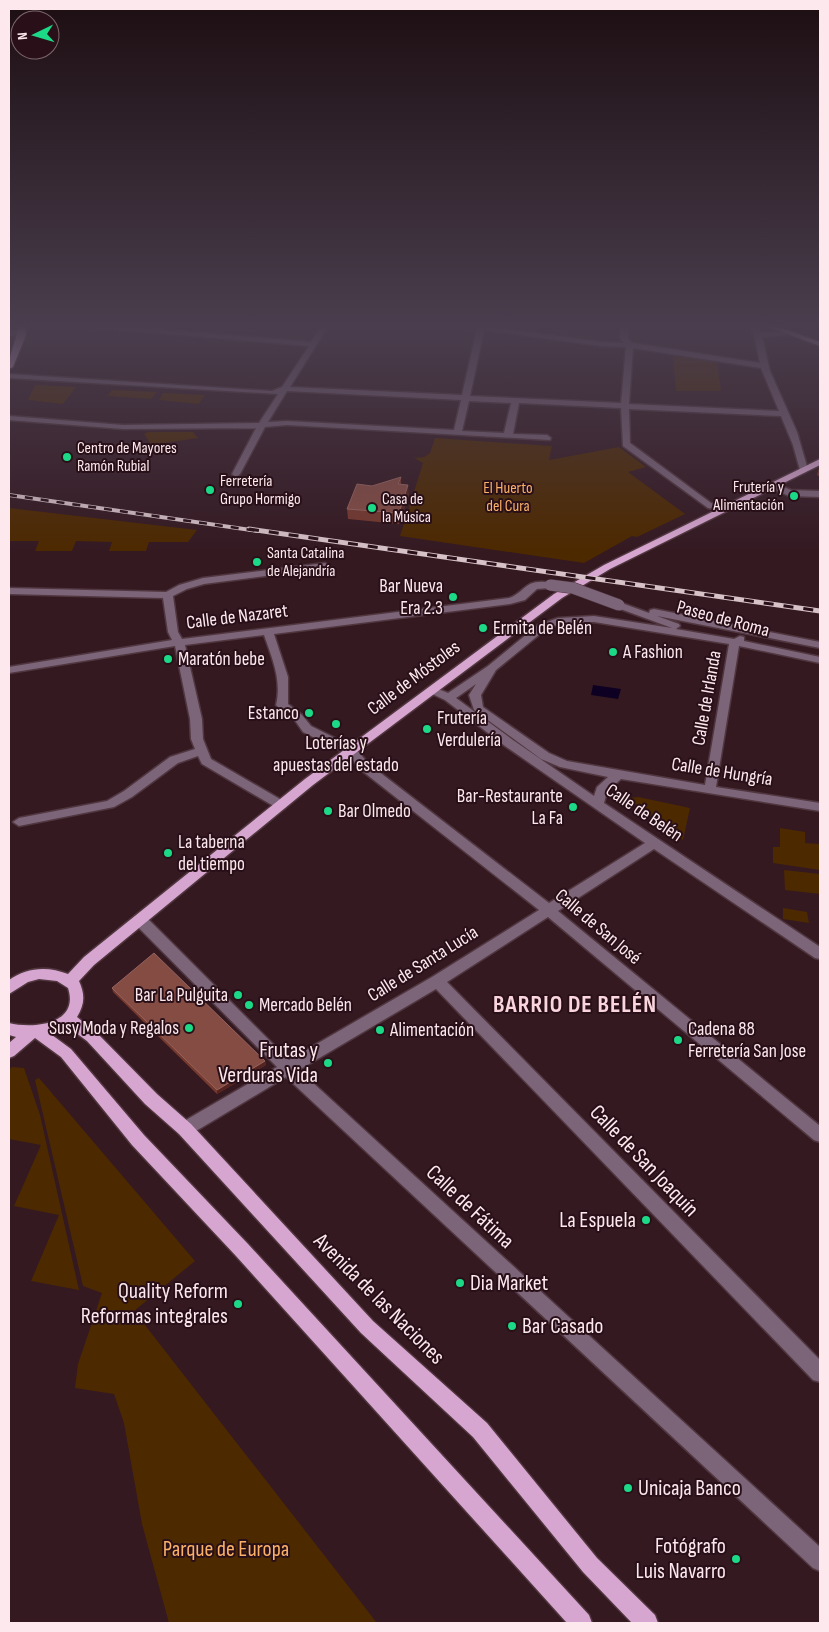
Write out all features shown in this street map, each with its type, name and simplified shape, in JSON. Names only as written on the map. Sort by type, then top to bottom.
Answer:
[{"type":"main road","name":"Calle de Móstoles","points":[[70,981],[89,961],[281,806],[346,748],[432,690],[558,596],[607,568],[724,508],[774,486],[820,462]]},
{"type":"main road","points":[[9,988],[18,981],[32,975],[46,973],[60,975],[70,981],[76,989],[77,998],[75,1008],[60,1025],[34,1034],[9,1052]]},
{"type":"main road","name":"Avenida de las Naciones","points":[[68,1018],[92,1037],[151,1099],[185,1130],[367,1327],[480,1430],[590,1565],[647,1623]]},
{"type":"main road","points":[[9,1029],[34,1034],[66,1053],[138,1140],[248,1257],[581,1623]]},
{"type":"street","points":[[236,474],[263,423],[278,399]]},
{"type":"street","points":[[451,399],[784,414]]},
{"type":"street","points":[[626,399],[626,444],[708,505],[724,508]]},
{"type":"street","points":[[778,399],[801,454],[804,470]]},
{"type":"street","points":[[458,432],[466,400]]},
{"type":"street","points":[[508,436],[515,402]]},
{"type":"street","points":[[9,418],[123,428],[245,426],[263,423],[547,438]]},
{"type":"street","points":[[774,486],[789,493],[820,494]]},
{"type":"street","points":[[9,592],[148,593],[168,596],[184,587],[203,580],[326,566]]},
{"type":"street","name":"Paseo de Roma","points":[[550,585],[573,588],[712,638],[820,660]]},
{"type":"street","name":"Calle de Nazaret","points":[[9,670],[180,642],[471,607],[522,598],[534,586],[550,585]]},
{"type":"street","points":[[168,596],[173,632],[180,642],[201,751],[206,762],[281,806]]},
{"type":"street","name":"Paseo de Roma","points":[[619,605],[820,645]]},
{"type":"street","points":[[449,698],[492,668],[542,627],[562,620],[594,619],[712,638]]},
{"type":"street","name":"Calle de San José","points":[[268,631],[285,685],[286,695],[282,705],[298,717],[308,729],[346,748],[365,766],[548,910],[820,1135]]},
{"type":"street","name":"Calle de Irlanda","points":[[710,789],[735,643],[742,638],[762,634]]},
{"type":"street","name":"Calle de Hungría","points":[[492,668],[475,695],[478,708],[545,756],[564,764],[618,775],[820,807]]},
{"type":"street","name":"Calle de Belén","points":[[432,690],[449,698],[654,843],[820,954]]},
{"type":"street","points":[[19,822],[110,804],[174,760],[201,751]]},
{"type":"street","points":[[598,804],[601,790],[618,775]]},
{"type":"street","name":"Calle de Santa Lucía","points":[[185,1130],[289,1070],[654,843]]},
{"type":"street","name":"Calle de Fátima","points":[[140,920],[289,1070],[820,1562]]},
{"type":"street","name":"Calle de San Joaquín","points":[[436,980],[820,1373]]},
{"type":"green space","points":[[28,399],[67,399],[63,404]]},
{"type":"green space","points":[[159,399],[202,399],[199,404]]},
{"type":"green space","points":[[148,432],[193,432],[198,438],[151,445],[144,434]]},
{"type":"green space","name":"El Huerto del Cura","points":[[435,438],[552,446],[549,460],[619,447],[646,467],[628,472],[685,514],[637,537],[632,536],[584,563],[400,536],[423,463],[414,458],[424,457],[430,453]]},
{"type":"green space","points":[[9,508],[197,530],[188,542],[149,542],[146,551],[109,551],[112,542],[76,541],[72,551],[35,551],[39,541],[9,541]]},
{"type":"green space","points":[[638,797],[690,808],[683,840],[631,801],[630,798]]},
{"type":"green space","points":[[780,828],[805,832],[805,843],[820,844],[820,870],[773,863],[773,847],[780,847]]},
{"type":"green space","points":[[784,870],[820,874],[820,894],[785,890]]},
{"type":"green space","points":[[783,908],[807,912],[809,923],[783,919]]},
{"type":"green space","points":[[12,1067],[24,1068],[40,1115],[79,1290],[31,1281],[59,1215],[14,1206],[41,1145],[9,1139],[9,1070]]},
{"type":"green space","name":"Parque de Europa","points":[[39,1078],[195,1261],[134,1311],[377,1623],[169,1623],[142,1524],[124,1423],[114,1394],[75,1388],[78,1364],[102,1293],[83,1286],[35,1080]]},
{"type":"shaded area","points":[[593,685],[621,689],[618,699],[591,695]]},
{"type":"building","points":[[401,477],[398,484],[408,485],[399,513],[347,509],[357,484],[372,486]]},
{"type":"building","name":"Susy Moda y Regalos","points":[[154,953],[265,1061],[217,1090],[112,988]]},
{"type":"railway","points":[[9,495],[258,531]]},
{"type":"railway","points":[[249,529],[820,611]]},
{"type":"place","name":"Centro de Mayores Ramón Rubial","points":[[67,457]]},
{"type":"place","name":"Ferretería Grupo Hormigo","points":[[210,490]]},
{"type":"place","name":"Frutería y Alimentación","points":[[794,496]]},
{"type":"place","name":"Casa de la Música","points":[[372,508]]},
{"type":"place","name":"Santa Catalina de Alejandría","points":[[257,562]]},
{"type":"place","name":"Bar Nueva Era 2.3","points":[[453,597]]},
{"type":"place","name":"Ermita de Belén","points":[[483,628]]},
{"type":"place","name":"A Fashion","points":[[613,652]]},
{"type":"place","name":"Maratón bebe","points":[[168,659]]},
{"type":"place","name":"Estanco","points":[[309,713]]},
{"type":"place","name":"Loterías y apuestas del estado","points":[[336,724]]},
{"type":"place","name":"Frutería Verdulería","points":[[427,729]]},
{"type":"place","name":"Bar-Restaurante La Fa","points":[[573,807]]},
{"type":"place","name":"Bar Olmedo","points":[[328,811]]},
{"type":"place","name":"La taberna del tiempo","points":[[168,853]]},
{"type":"place","name":"Bar La Pulguita","points":[[238,995]]},
{"type":"place","name":"Mercado Belén","points":[[249,1005]]},
{"type":"place","name":"Susy Moda y Regalos","points":[[189,1028]]},
{"type":"place","name":"Alimentación","points":[[380,1030]]},
{"type":"place","name":"Cadena 88 Ferretería San Jose","points":[[678,1040]]},
{"type":"place","name":"Frutas y Verduras Vida","points":[[328,1063]]},
{"type":"place","name":"La Espuela","points":[[646,1220]]},
{"type":"place","name":"Dia Market","points":[[460,1283]]},
{"type":"place","name":"Quality Reform Reformas integrales","points":[[238,1304]]},
{"type":"place","name":"Bar Casado","points":[[512,1326]]},
{"type":"place","name":"Unicaja Banco","points":[[628,1488]]},
{"type":"place","name":"Fotógrafo Luis Navarro","points":[[736,1559]]},
{"type":"district","name":"BARRIO DE BELÉN","points":[[575,1004]]}]
